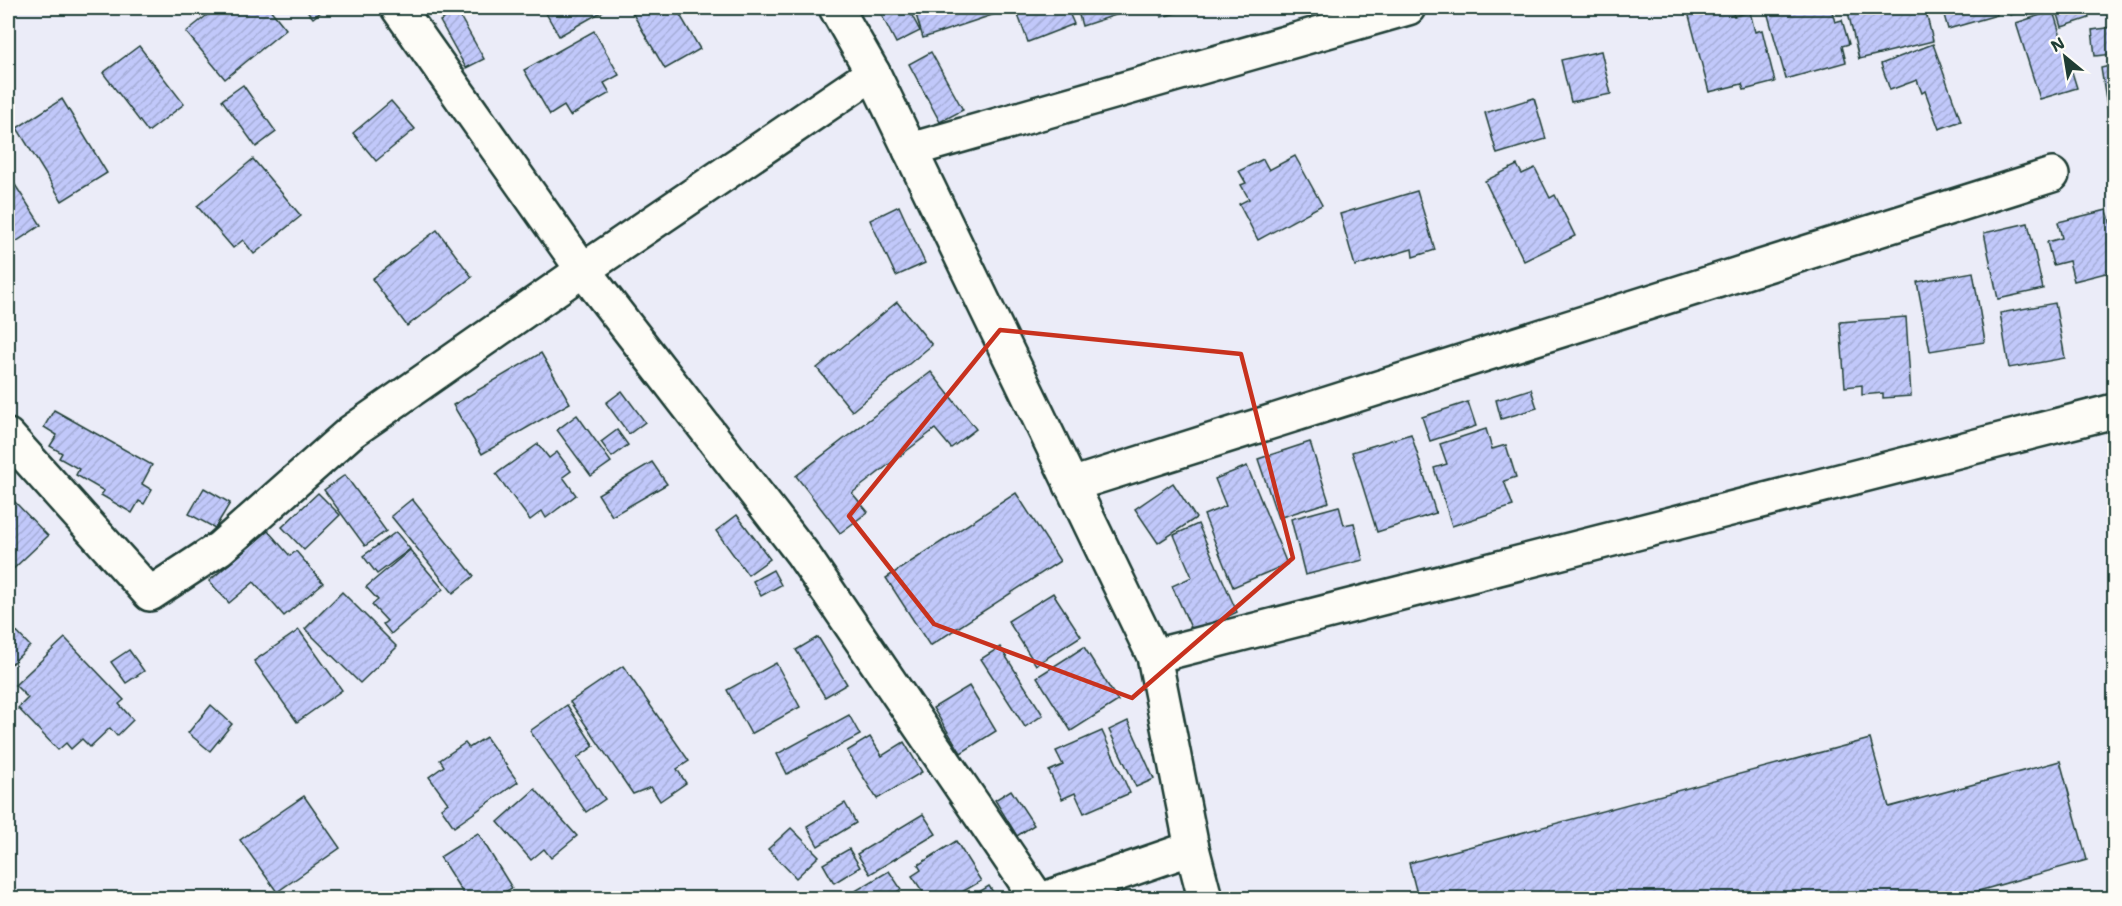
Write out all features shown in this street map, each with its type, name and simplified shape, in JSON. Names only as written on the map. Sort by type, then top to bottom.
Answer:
[{"type":"street","points":[[398,8],[583,270],[802,553],[1037,898]]},
{"type":"street","points":[[836,8],[873,73],[1154,656],[1192,848],[1205,898]]},
{"type":"street","points":[[910,150],[1408,8]]},
{"type":"street","points":[[8,436],[150,594],[220,548],[351,432],[583,270],[873,73]]},
{"type":"street","points":[[1071,485],[2052,175]]},
{"type":"street","points":[[1154,656],[2115,411]]},
{"type":"street","points":[[1047,898],[1192,848]]},
{"type":"highlighted area","points":[[1000,330],[1241,354],[1293,558],[1132,698],[934,624],[849,516]]},
{"type":"building","points":[[216,8],[269,8],[286,29],[225,79],[186,32]]},
{"type":"building","points":[[305,8],[326,8],[313,18]]},
{"type":"building","points":[[543,8],[600,8],[603,11],[559,36]]},
{"type":"building","points":[[676,8],[700,49],[665,69],[630,9]]},
{"type":"building","points":[[878,8],[908,8],[920,31],[896,43]]},
{"type":"building","points":[[914,8],[992,8],[995,14],[923,38]]},
{"type":"building","points":[[1037,8],[1067,8],[1074,24],[1028,42],[1018,15]]},
{"type":"building","points":[[1077,8],[1122,8],[1122,13],[1082,26]]},
{"type":"building","points":[[1158,8],[1195,8],[1161,17]]},
{"type":"building","points":[[1687,8],[1731,8],[1734,16],[1750,12],[1755,32],[1762,30],[1775,82],[1744,90],[1742,84],[1709,92]]},
{"type":"building","points":[[1766,8],[1831,8],[1835,22],[1842,20],[1849,44],[1842,46],[1846,62],[1786,79]]},
{"type":"building","points":[[1847,8],[1925,8],[1933,41],[1859,59]]},
{"type":"building","points":[[1942,8],[1995,8],[1997,15],[1948,29]]},
{"type":"building","points":[[2008,8],[2037,8],[2010,15]]},
{"type":"building","points":[[2056,8],[2086,8],[2089,18],[2062,27]]},
{"type":"building","points":[[457,11],[484,59],[466,68],[440,21]]},
{"type":"building","points":[[2053,11],[2077,88],[2040,99],[2016,23]]},
{"type":"building","points":[[2114,27],[2114,54],[2095,56],[2092,30]]},
{"type":"building","points":[[594,31],[619,75],[604,83],[610,93],[570,116],[564,106],[550,115],[524,70]]},
{"type":"building","points":[[1933,44],[1961,121],[1939,129],[1925,91],[1922,93],[1917,80],[1890,90],[1881,64]]},
{"type":"building","points":[[139,46],[184,104],[148,132],[103,73]]},
{"type":"building","points":[[1601,51],[1611,94],[1571,102],[1561,60]]},
{"type":"building","points":[[931,52],[963,110],[940,122],[909,64]]},
{"type":"building","points":[[2114,65],[2114,123],[2110,124],[2101,68]]},
{"type":"building","points":[[243,85],[276,132],[256,147],[222,100]]},
{"type":"building","points":[[1534,98],[1546,139],[1497,154],[1485,113]]},
{"type":"building","points":[[62,99],[107,173],[62,201],[17,128]]},
{"type":"building","points":[[391,101],[415,129],[376,161],[353,133]]},
{"type":"building","points":[[1295,156],[1322,205],[1258,240],[1239,204],[1249,199],[1241,185],[1246,183],[1239,171],[1263,159],[1269,170]]},
{"type":"building","points":[[253,159],[301,216],[254,254],[243,240],[233,248],[197,206]]},
{"type":"building","points":[[1517,165],[1522,174],[1535,168],[1550,198],[1555,195],[1575,236],[1524,261],[1485,181]]},
{"type":"building","points":[[8,174],[41,225],[8,247]]},
{"type":"building","points":[[1417,191],[1435,250],[1413,257],[1412,249],[1355,266],[1340,214]]},
{"type":"building","points":[[899,206],[925,263],[896,276],[870,220]]},
{"type":"building","points":[[2107,210],[2114,237],[2114,271],[2074,281],[2069,261],[2053,265],[2047,242],[2062,238],[2058,222]]},
{"type":"building","points":[[2028,223],[2043,289],[1998,299],[1984,233]]},
{"type":"building","points":[[437,230],[472,277],[407,326],[372,279]]},
{"type":"building","points":[[1973,272],[1985,342],[1930,351],[1917,282]]},
{"type":"building","points":[[897,302],[932,345],[852,411],[817,368]]},
{"type":"building","points":[[2055,303],[2065,358],[2009,368],[2000,313]]},
{"type":"building","points":[[1906,317],[1911,396],[1883,398],[1883,393],[1862,395],[1862,385],[1845,387],[1840,322]]},
{"type":"building","points":[[541,353],[570,403],[482,454],[453,405]]},
{"type":"building","points":[[931,372],[976,429],[951,448],[935,429],[852,493],[868,512],[840,533],[796,476]]},
{"type":"building","points":[[1531,389],[1537,408],[1501,419],[1496,400]]},
{"type":"building","points":[[622,391],[645,422],[629,434],[606,403]]},
{"type":"building","points":[[1468,402],[1476,426],[1430,441],[1422,417]]},
{"type":"building","points":[[54,410],[152,465],[142,484],[152,490],[144,504],[139,501],[132,513],[101,495],[104,491],[76,475],[79,469],[59,458],[62,453],[50,446],[57,435],[44,427]]},
{"type":"building","points":[[577,415],[611,462],[591,476],[557,430]]},
{"type":"building","points":[[1486,429],[1492,449],[1506,445],[1516,477],[1504,481],[1513,506],[1452,526],[1434,468],[1447,464],[1440,444]]},
{"type":"building","points":[[617,430],[628,445],[612,457],[601,442]]},
{"type":"building","points":[[1411,434],[1436,513],[1377,532],[1352,452]]},
{"type":"building","points":[[1310,442],[1329,502],[1278,518],[1258,459]]},
{"type":"building","points":[[538,444],[549,458],[557,452],[571,471],[563,477],[576,495],[546,518],[542,511],[530,520],[496,474]]},
{"type":"building","points":[[652,462],[667,484],[612,516],[598,494]]},
{"type":"building","points":[[1247,466],[1287,564],[1233,587],[1204,515],[1226,506],[1215,479]]},
{"type":"building","points":[[345,475],[386,531],[365,546],[324,490]]},
{"type":"building","points":[[1173,483],[1196,518],[1158,543],[1135,509]]},
{"type":"building","points":[[204,488],[230,503],[215,528],[189,514]]},
{"type":"building","points":[[318,493],[340,515],[304,550],[282,527]]},
{"type":"building","points":[[1016,493],[1060,561],[930,646],[886,578]]},
{"type":"building","points":[[412,499],[474,576],[453,593],[391,516]]},
{"type":"building","points":[[13,500],[48,536],[8,574],[8,505]]},
{"type":"building","points":[[1339,506],[1344,525],[1354,523],[1363,560],[1305,575],[1291,519]]},
{"type":"building","points":[[737,515],[770,559],[748,575],[716,531]]},
{"type":"building","points":[[1198,524],[1237,612],[1193,632],[1172,586],[1192,577],[1174,535]]},
{"type":"building","points":[[268,531],[290,556],[296,551],[323,583],[284,616],[254,582],[229,603],[209,581]]},
{"type":"building","points":[[396,532],[410,549],[377,574],[363,556]]},
{"type":"building","points":[[410,550],[443,589],[391,634],[383,624],[387,621],[372,605],[378,600],[366,587]]},
{"type":"building","points":[[773,570],[781,585],[761,596],[753,581]]},
{"type":"building","points":[[342,592],[397,647],[360,683],[305,629]]},
{"type":"building","points":[[1053,593],[1081,636],[1036,665],[1008,621]]},
{"type":"building","points":[[8,623],[30,646],[8,667]]},
{"type":"building","points":[[299,630],[342,690],[297,722],[254,661]]},
{"type":"building","points":[[818,637],[847,684],[825,697],[796,650]]},
{"type":"building","points":[[65,638],[124,700],[119,704],[133,720],[117,736],[110,728],[90,747],[82,739],[71,749],[66,743],[58,750],[18,708],[28,698],[15,685]]},
{"type":"building","points":[[1000,647],[1043,715],[1025,727],[981,659]]},
{"type":"building","points":[[1084,647],[1118,701],[1071,731],[1037,677]]},
{"type":"building","points":[[129,650],[144,671],[126,683],[111,662]]},
{"type":"building","points":[[776,663],[800,707],[751,734],[727,690]]},
{"type":"building","points":[[623,666],[689,761],[677,769],[686,783],[660,801],[651,787],[633,794],[570,702]]},
{"type":"building","points":[[969,686],[996,731],[961,753],[933,708]]},
{"type":"building","points":[[211,705],[232,724],[210,751],[188,733]]},
{"type":"building","points":[[567,705],[594,746],[577,758],[605,799],[586,812],[530,731]]},
{"type":"building","points":[[849,715],[860,735],[787,774],[777,754]]},
{"type":"building","points":[[1128,721],[1154,779],[1136,787],[1109,730]]},
{"type":"building","points":[[1102,731],[1130,793],[1084,813],[1075,793],[1062,799],[1049,771],[1063,765],[1056,751]]},
{"type":"building","points":[[486,737],[518,782],[454,827],[441,808],[448,803],[429,777],[444,766],[440,760],[465,743],[469,748]]},
{"type":"building","points":[[870,737],[882,756],[904,742],[922,772],[877,799],[847,751]]},
{"type":"building","points":[[1870,739],[1889,807],[2060,761],[2087,860],[1954,898],[1418,898],[1409,863]]},
{"type":"building","points":[[535,789],[577,836],[551,858],[544,849],[531,860],[498,822]]},
{"type":"building","points":[[1011,790],[1034,825],[1017,836],[995,800]]},
{"type":"building","points":[[304,796],[340,848],[277,892],[240,840]]},
{"type":"building","points":[[845,803],[856,823],[818,846],[807,826]]},
{"type":"building","points":[[923,814],[936,834],[870,874],[857,854]]},
{"type":"building","points":[[791,828],[819,856],[796,878],[768,849]]},
{"type":"building","points":[[478,833],[512,888],[494,898],[482,898],[478,893],[466,898],[440,857]]},
{"type":"building","points":[[956,841],[981,881],[952,898],[938,898],[935,894],[927,898],[912,876],[921,870],[918,865]]},
{"type":"building","points":[[849,849],[860,867],[834,883],[823,864]]},
{"type":"building","points":[[889,871],[901,889],[895,893],[899,898],[848,898],[847,896]]},
{"type":"building","points":[[989,886],[997,898],[969,898]]}]
